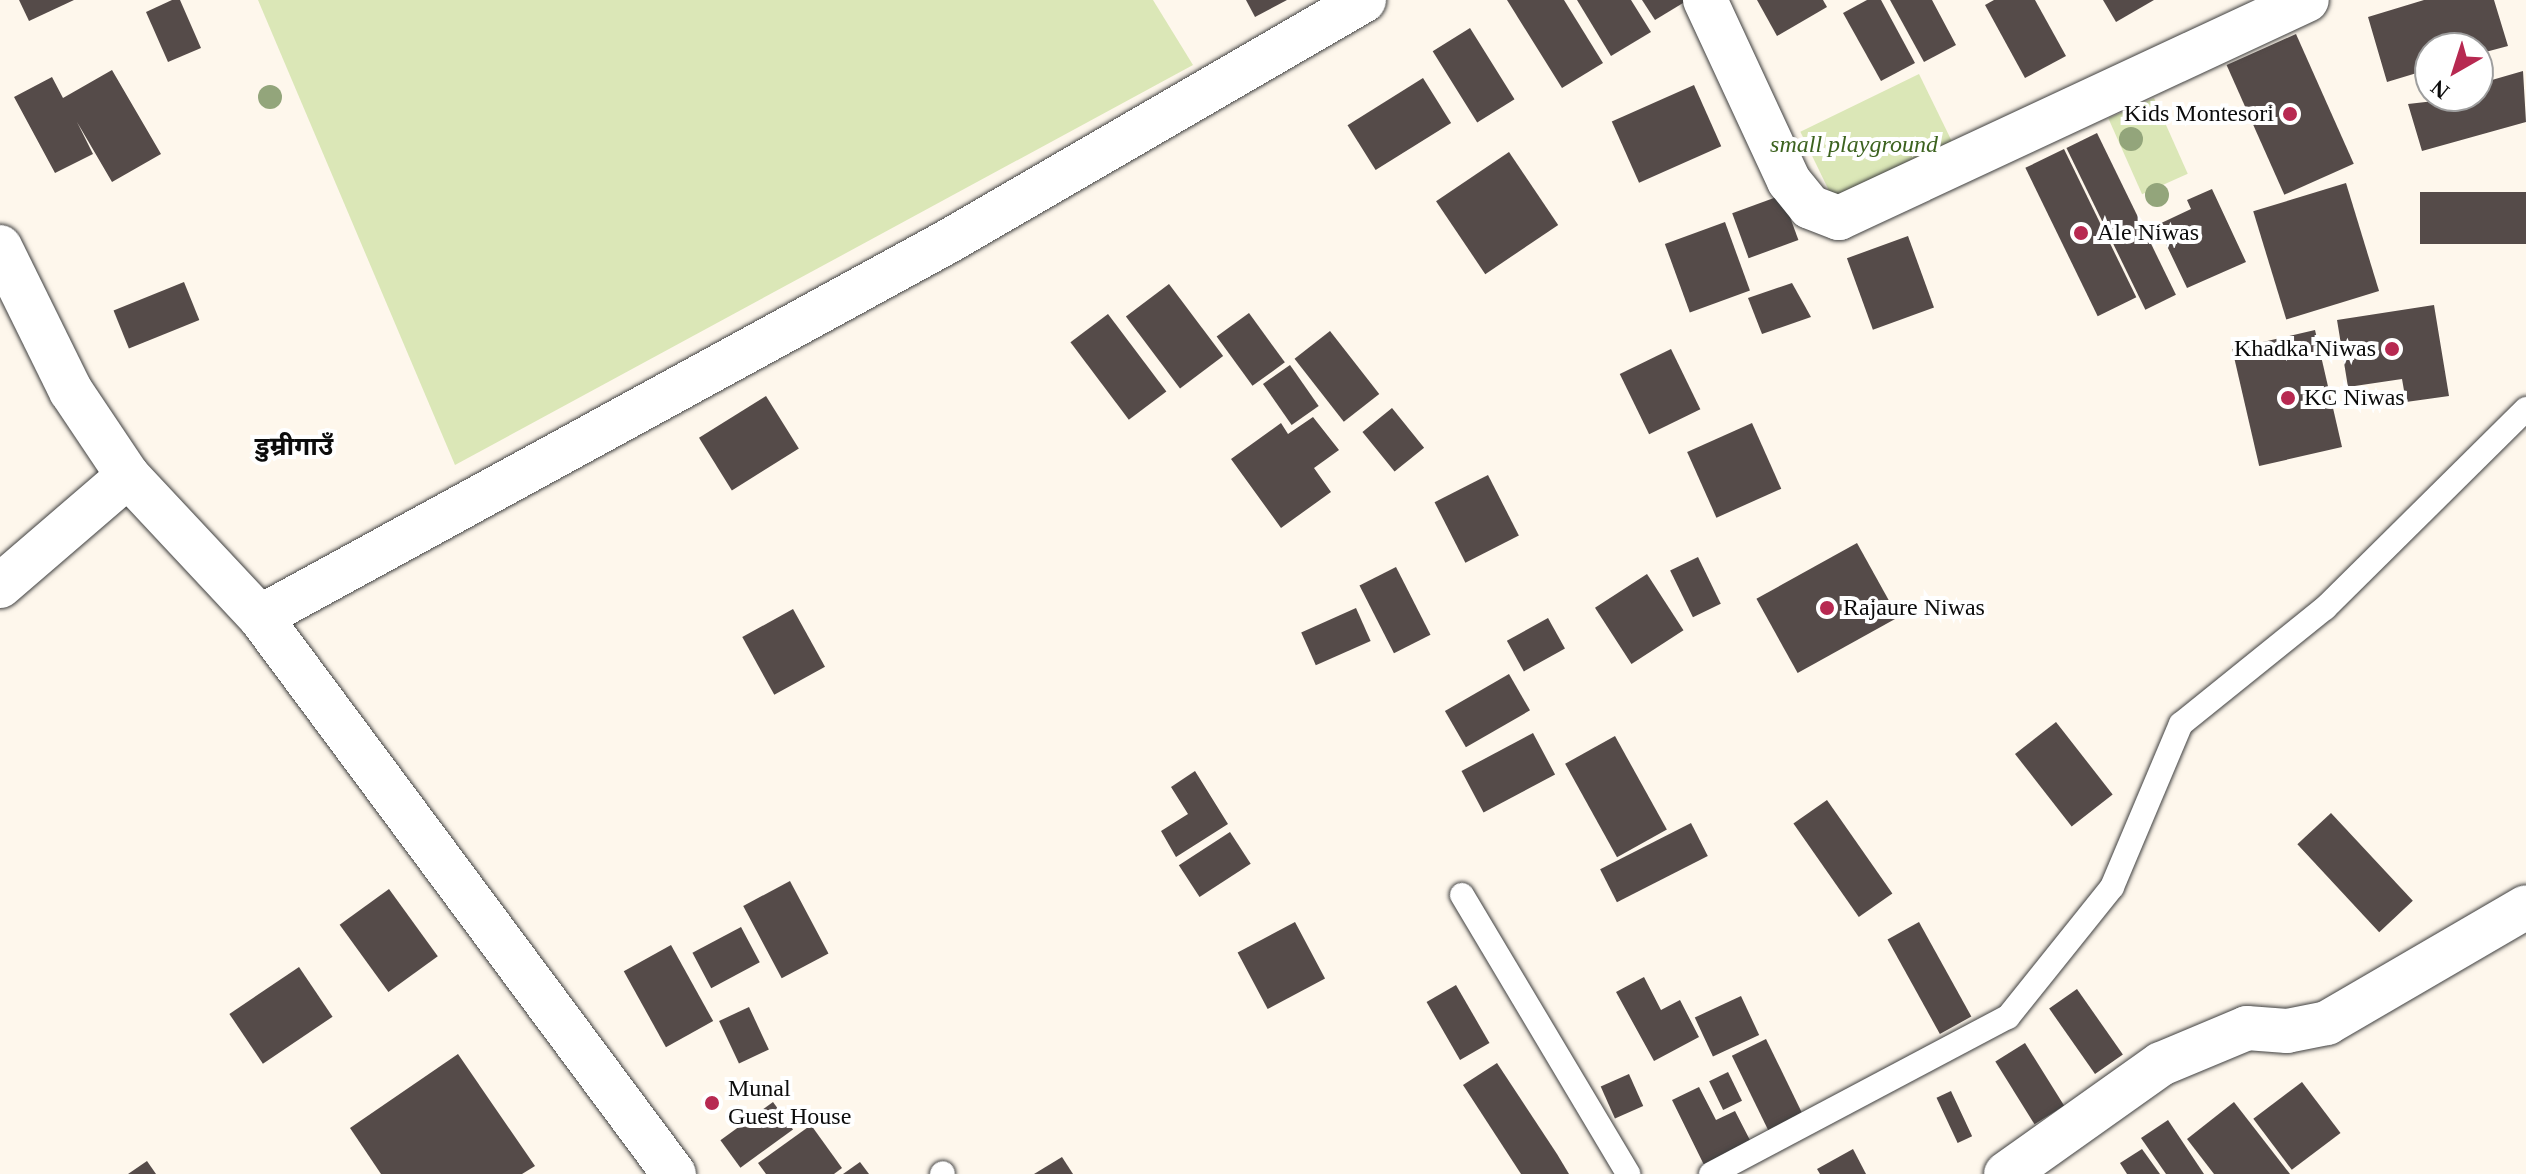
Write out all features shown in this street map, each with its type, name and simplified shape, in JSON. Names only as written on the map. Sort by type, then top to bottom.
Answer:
[{"type":"street","points":[[1705,0],[1789,181],[1810,207],[1839,218],[2307,0]]},
{"type":"street","points":[[260,617],[947,242],[1358,2]]},
{"type":"street","points":[[0,247],[71,391],[128,476],[260,617],[674,1174]]},
{"type":"street","points":[[0,586],[128,476]]},
{"type":"street","points":[[2006,1174],[2161,1064],[2247,1028],[2287,1031],[2327,1023],[2526,907]]},
{"type":"lane","points":[[1711,1174],[2008,1017],[2112,887],[2181,724],[2325,608],[2526,409]]},
{"type":"lane","points":[[1462,895],[1628,1174]]},
{"type":"green space","points":[[258,0],[1153,0],[1193,65],[455,465]]},
{"type":"green space","name":"small playground","points":[[1919,74],[1953,144],[1835,202],[1800,132]]},
{"type":"green space","points":[[2154,98],[2188,174],[2142,194],[2108,118]]},
{"type":"building","points":[[19,0],[74,0],[29,21]]},
{"type":"building","points":[[172,0],[180,0],[201,48],[168,62],[146,12]]},
{"type":"building","points":[[1246,0],[1287,0],[1255,17]]},
{"type":"building","points":[[1507,0],[1564,0],[1603,63],[1562,88]]},
{"type":"building","points":[[1577,0],[1631,0],[1651,32],[1611,56]]},
{"type":"building","points":[[1642,0],[1688,0],[1655,20]]},
{"type":"building","points":[[1757,0],[1823,0],[1827,7],[1777,36]]},
{"type":"building","points":[[1867,0],[1881,0],[1915,63],[1881,81],[1843,13]]},
{"type":"building","points":[[1890,0],[1932,0],[1956,45],[1924,62]]},
{"type":"building","points":[[1994,0],[2035,0],[2066,56],[2025,78],[1985,5]]},
{"type":"building","points":[[2103,0],[2154,0],[2116,22]]},
{"type":"building","points":[[2424,0],[2494,0],[2508,46],[2494,50],[2494,32],[2414,32],[2414,74],[2387,82],[2368,17]]},
{"type":"building","points":[[1470,28],[1515,99],[1477,123],[1433,51]]},
{"type":"building","name":"Kids Montesori","points":[[2296,34],[2354,164],[2284,195],[2227,65]]},
{"type":"building","points":[[112,70],[161,154],[112,182],[77,122],[93,154],[55,173],[14,97],[52,77],[63,98]]},
{"type":"building","points":[[2523,71],[2526,122],[2422,151],[2408,104],[2414,103],[2414,112],[2494,112],[2494,79]]},
{"type":"building","points":[[1423,78],[1451,123],[1376,170],[1348,125]]},
{"type":"building","points":[[1694,85],[1721,146],[1639,183],[1612,122]]},
{"type":"building","points":[[2097,133],[2176,295],[2145,310],[2066,148]]},
{"type":"building","name":"Ale Niwas","points":[[2064,149],[2136,297],[2098,316],[2025,168]]},
{"type":"building","points":[[1509,152],[1558,225],[1485,274],[1436,201]]},
{"type":"building","points":[[2346,183],[2379,291],[2286,319],[2253,211]]},
{"type":"building","points":[[2212,189],[2246,262],[2187,288],[2157,225],[2191,209],[2187,200]]},
{"type":"building","points":[[2420,192],[2526,192],[2526,244],[2420,244]]},
{"type":"building","points":[[1782,195],[1798,240],[1749,258],[1732,213]]},
{"type":"building","points":[[1725,222],[1750,291],[1690,312],[1665,244]]},
{"type":"building","points":[[1908,236],[1934,307],[1873,330],[1847,258]]},
{"type":"building","points":[[184,282],[199,320],[129,348],[114,310]]},
{"type":"building","points":[[1792,283],[1811,317],[1762,334],[1748,298]]},
{"type":"building","points":[[1169,284],[1223,356],[1180,388],[1126,316]]},
{"type":"building","name":"Khadka Niwas","points":[[2434,305],[2449,396],[2406,402],[2402,379],[2348,387],[2337,320]]},
{"type":"building","points":[[1249,313],[1285,362],[1252,386],[1217,337]]},
{"type":"building","points":[[1108,314],[1166,391],[1129,420],[1070,342]]},
{"type":"building","name":"KC Niwas","points":[[2315,330],[2342,447],[2259,466],[2232,349]]},
{"type":"building","points":[[1330,331],[1379,394],[1344,422],[1295,359]]},
{"type":"building","points":[[1671,349],[1700,409],[1649,434],[1620,374]]},
{"type":"building","points":[[1290,365],[1319,406],[1292,425],[1263,384]]},
{"type":"building","points":[[766,396],[799,449],[732,490],[699,438]]},
{"type":"building","points":[[1392,408],[1424,448],[1395,472],[1362,432]]},
{"type":"building","points":[[1313,417],[1339,450],[1314,468],[1331,492],[1281,528],[1231,459],[1281,423],[1288,434]]},
{"type":"building","points":[[1752,423],[1781,489],[1716,518],[1687,452]]},
{"type":"building","points":[[1488,475],[1519,536],[1465,563],[1435,502]]},
{"type":"building","name":"Rajaure Niwas","points":[[1857,543],[1898,617],[1798,673],[1756,599]]},
{"type":"building","points":[[1698,557],[1721,604],[1693,617],[1670,571]]},
{"type":"building","points":[[1396,567],[1431,635],[1394,653],[1359,586]]},
{"type":"building","points":[[1647,574],[1683,630],[1631,664],[1595,608]]},
{"type":"building","points":[[1356,608],[1371,641],[1316,665],[1301,632]]},
{"type":"building","points":[[793,609],[825,667],[774,695],[742,637]]},
{"type":"building","points":[[1548,618],[1565,649],[1524,671],[1507,641]]},
{"type":"building","points":[[1509,674],[1530,710],[1466,747],[1445,711]]},
{"type":"building","points":[[2056,722],[2113,794],[2072,827],[2015,754]]},
{"type":"building","points":[[1533,733],[1555,774],[1484,813],[1461,771]]},
{"type":"building","points":[[1615,736],[1667,830],[1617,857],[1565,764]]},
{"type":"building","points":[[1195,771],[1228,824],[1176,857],[1161,831],[1188,814],[1171,787]]},
{"type":"building","points":[[1827,800],[1892,893],[1859,917],[1793,824]]},
{"type":"building","points":[[2331,813],[2413,901],[2379,932],[2297,844]]},
{"type":"building","points":[[1691,823],[1708,856],[1617,902],[1600,869]]},
{"type":"building","points":[[1230,832],[1251,864],[1200,897],[1179,865]]},
{"type":"building","points":[[790,881],[828,953],[782,978],[743,906]]},
{"type":"building","points":[[389,889],[438,956],[388,992],[340,925]]},
{"type":"building","points":[[1295,922],[1325,979],[1268,1009],[1238,953]]},
{"type":"building","points":[[1919,922],[1971,1016],[1940,1034],[1888,939]]},
{"type":"building","points":[[741,927],[760,962],[711,988],[692,953]]},
{"type":"building","points":[[671,945],[713,1021],[666,1047],[624,971]]},
{"type":"building","points":[[299,967],[333,1017],[263,1064],[229,1014]]},
{"type":"building","points":[[1644,977],[1661,1010],[1680,1000],[1699,1037],[1654,1061],[1616,992]]},
{"type":"building","points":[[1456,985],[1490,1043],[1460,1060],[1427,1002]]},
{"type":"building","points":[[2077,989],[2123,1055],[2095,1074],[2049,1009]]},
{"type":"building","points":[[1741,996],[1759,1035],[1713,1057],[1695,1018]]},
{"type":"building","points":[[749,1007],[769,1050],[739,1064],[719,1021]]},
{"type":"building","points":[[1766,1039],[1805,1120],[1771,1137],[1732,1056]]},
{"type":"building","points":[[2025,1043],[2064,1106],[2035,1124],[1995,1062]]},
{"type":"building","points":[[458,1054],[535,1166],[522,1174],[381,1174],[350,1128]]},
{"type":"building","points":[[1497,1063],[1569,1174],[1521,1174],[1463,1085]]},
{"type":"building","points":[[1728,1072],[1742,1101],[1723,1110],[1709,1081]]},
{"type":"building","points":[[1629,1074],[1643,1106],[1615,1119],[1601,1087]]},
{"type":"building","points":[[2302,1082],[2341,1133],[2292,1170],[2253,1119]]},
{"type":"building","points":[[1699,1087],[1716,1120],[1735,1111],[1753,1146],[1706,1169],[1672,1100]]},
{"type":"building","points":[[1951,1091],[1972,1136],[1958,1143],[1936,1098]]},
{"type":"building","points":[[773,1102],[793,1130],[740,1168],[720,1140]]},
{"type":"building","points":[[2234,1102],[2290,1174],[2214,1174],[2187,1139]]},
{"type":"building","points":[[2168,1120],[2204,1174],[2166,1174],[2141,1138]]},
{"type":"building","points":[[811,1125],[842,1168],[834,1174],[766,1174],[758,1163]]},
{"type":"building","points":[[1853,1149],[1866,1174],[1820,1174],[1817,1169]]},
{"type":"building","points":[[2142,1149],[2160,1174],[2127,1174],[2120,1163]]},
{"type":"building","points":[[1062,1157],[1073,1174],[1034,1174]]},
{"type":"building","points":[[147,1161],[156,1174],[128,1174]]},
{"type":"building","points":[[860,1162],[869,1174],[843,1174]]},
{"type":"place","name":"Kids Montesori","points":[[2290,114]]},
{"type":"place","name":"Ale Niwas","points":[[2081,233]]},
{"type":"place","name":"Khadka Niwas","points":[[2392,349]]},
{"type":"place","name":"KC Niwas","points":[[2288,398]]},
{"type":"place","name":"Rajaure Niwas","points":[[1827,608]]},
{"type":"place","name":"Munal Guest House","points":[[712,1103]]},
{"type":"district","name":"डुम्रीगाउँ","points":[[294,447]]}]
